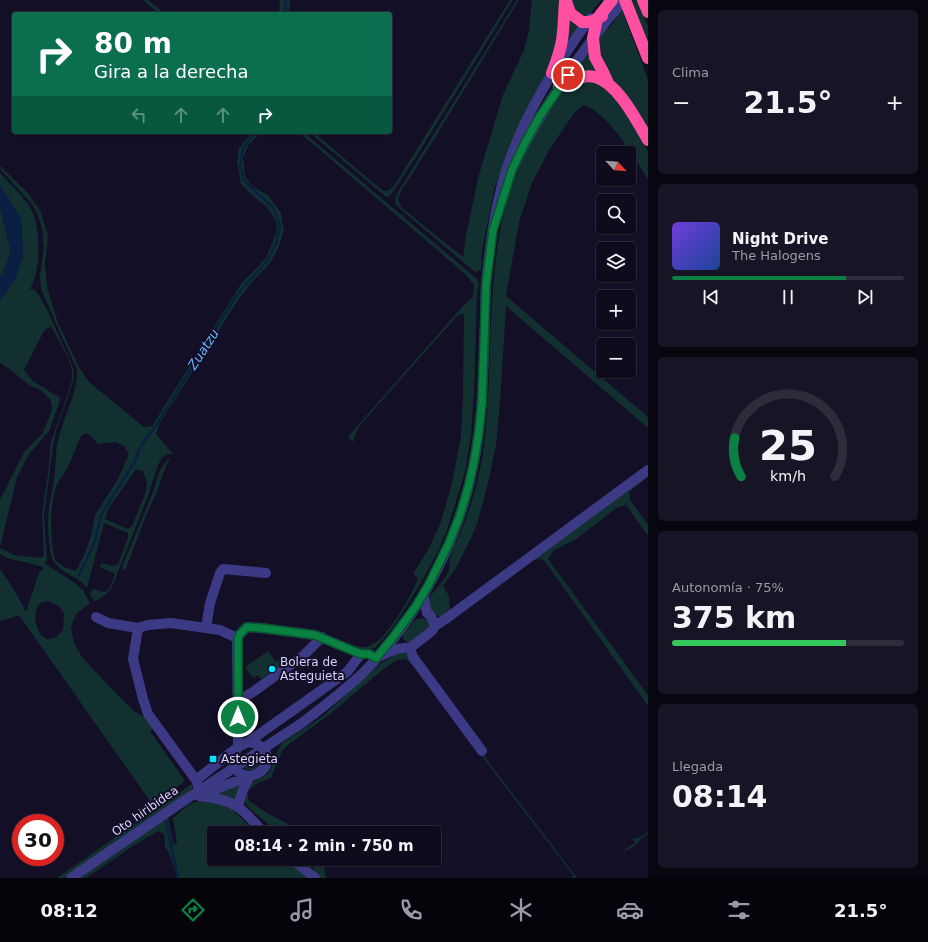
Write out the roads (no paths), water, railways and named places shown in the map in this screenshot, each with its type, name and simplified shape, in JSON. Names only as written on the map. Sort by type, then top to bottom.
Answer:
[{"type":"highway","points":[[565,0],[570,13],[582,22],[603,11],[618,0]]},
{"type":"highway","points":[[552,73],[562,40],[565,0]]},
{"type":"highway","points":[[625,0],[648,58]]},
{"type":"highway","points":[[643,0],[648,12]]},
{"type":"highway","points":[[603,11],[593,38],[595,57],[608,83]]},
{"type":"highway","points":[[559,87],[571,80],[583,77],[595,77],[608,83],[619,94],[648,140]]},
{"type":"street","points":[[493,230],[499,197],[508,166],[530,115],[552,73],[603,11],[625,0]]},
{"type":"street","points":[[493,230],[512,170],[526,141],[540,116],[593,38]]},
{"type":"street","name":"Oto hiribidea","points":[[198,789],[235,767],[302,723],[352,683],[376,658],[394,636],[429,584],[449,543],[460,515],[474,462],[482,402],[486,285],[493,230]]},
{"type":"street","points":[[250,776],[238,772],[235,767],[233,756],[238,747],[238,638],[247,627],[315,635],[361,654],[369,654],[376,658],[398,649],[408,647],[432,630],[434,626],[648,470]]},
{"type":"street","points":[[206,628],[210,603],[220,573],[223,569],[266,573]]},
{"type":"street","points":[[423,594],[427,613],[433,621],[434,626]]},
{"type":"street","points":[[409,615],[427,613]]},
{"type":"street","points":[[96,617],[108,623],[138,628],[171,622],[220,630],[238,638]]},
{"type":"street","points":[[138,628],[133,659],[148,714],[169,742],[198,789],[211,797],[227,801],[238,807],[257,826]]},
{"type":"street","points":[[394,636],[408,647],[413,657],[482,751]]},
{"type":"street","points":[[238,701],[303,656],[322,637]]},
{"type":"street","name":"Oto hiribidea","points":[[71,878],[185,800],[198,789],[238,747],[248,742],[347,672],[361,654]]},
{"type":"street","points":[[198,789],[257,775],[263,770],[267,763],[267,756],[264,748],[257,743],[248,742]]},
{"type":"street","points":[[238,807],[243,788],[250,776]]},
{"type":"street","points":[[300,866],[315,878]]},
{"type":"water","points":[[0,186],[21,219],[23,256],[15,280],[0,300],[0,276],[3,273],[11,252],[0,210]]},
{"type":"waterway","name":"Zuatzu","points":[[285,12],[286,0]]},
{"type":"waterway","name":"Zuatzu","points":[[79,575],[95,541],[101,515],[135,461],[140,447],[157,424],[236,296],[266,262],[276,244],[280,226],[273,207],[244,180],[240,166],[243,149],[254,134]]},
{"type":"waterway","name":"Zuatzu","points":[[166,821],[178,878]]},
{"type":"place","name":"Bolera de Asteguieta","points":[[272,669]]},
{"type":"place","name":"Astegieta","points":[[213,759]]}]
